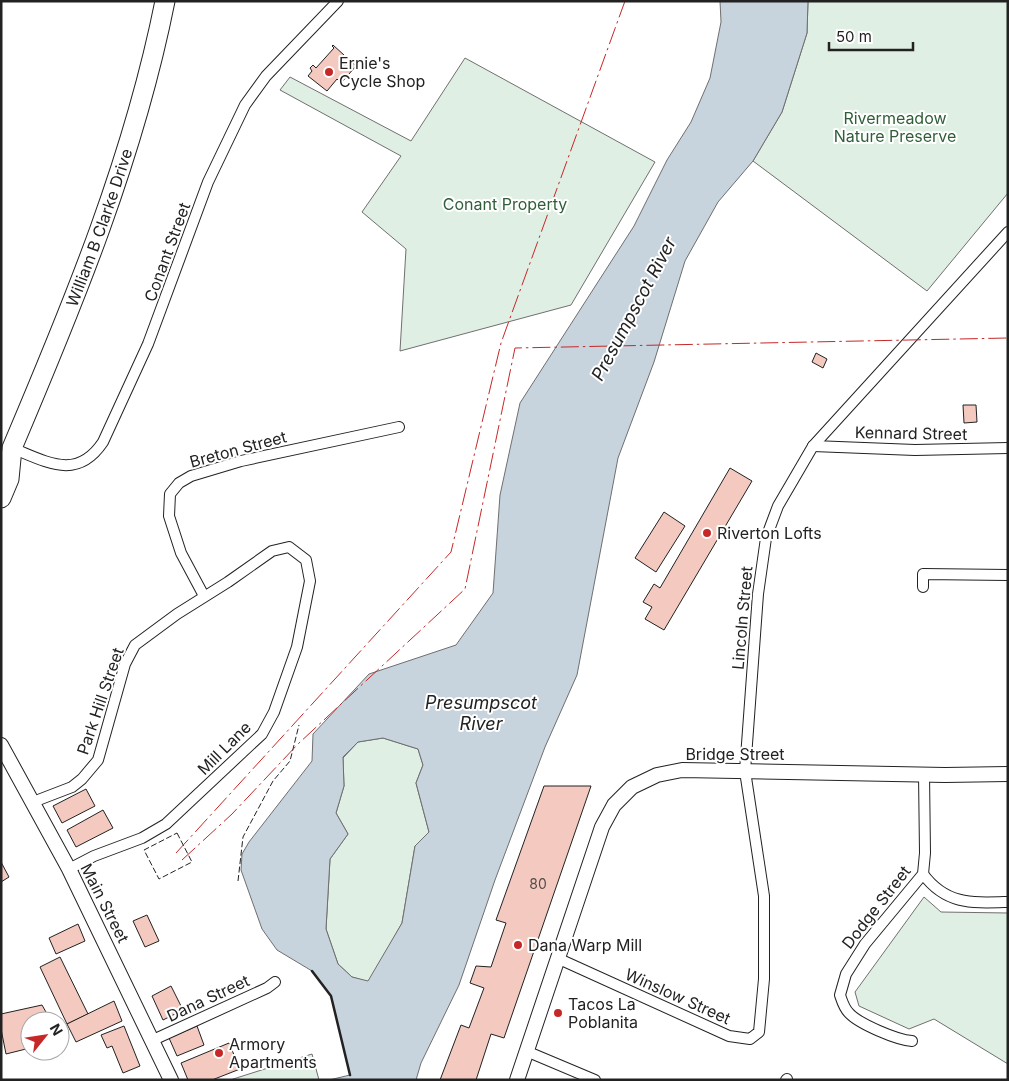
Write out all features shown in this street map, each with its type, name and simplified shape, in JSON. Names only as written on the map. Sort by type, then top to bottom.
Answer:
[{"type":"highway","name":"William B Clarke Drive","points":[[1,498],[9,478],[7,454],[87,265],[124,166],[152,65],[165,1]]},
{"type":"street","name":"Conant Street","points":[[7,454],[62,466],[74,465],[96,452],[148,344],[208,182],[245,105],[266,76],[338,1]]},
{"type":"street","name":"Lincoln Street","points":[[759,1032],[764,979],[764,896],[745,771],[758,594],[765,544],[778,506],[813,446],[1008,232]]},
{"type":"street","name":"Breton Street","points":[[204,596],[181,554],[169,516],[170,494],[179,483],[191,476],[242,461],[398,427]]},
{"type":"street","name":"Kennard Street","points":[[813,446],[915,450],[1008,448]]},
{"type":"street","name":"Park Hill Street","points":[[33,802],[72,787],[91,770],[102,749],[129,654],[136,645],[204,596],[228,582],[272,551],[290,547],[296,552]]},
{"type":"street","name":"Mill Lane","points":[[69,869],[94,856],[142,838],[166,824],[262,734],[274,712],[290,669],[307,603],[309,570],[306,560],[296,552]]},
{"type":"street","points":[[923,587],[923,574],[1008,574]]},
{"type":"street","name":"Main Street","points":[[1,745],[69,869],[153,1040],[170,1080]]},
{"type":"street","name":"Bridge Street","points":[[517,1080],[602,827],[614,805],[622,796],[644,780],[657,775],[682,770],[705,769],[1008,774]]},
{"type":"street","name":"Dodge Street","points":[[912,1041],[904,1040],[857,1019],[849,1013],[840,995],[846,974],[865,944],[923,874],[925,853],[924,774]]},
{"type":"street","points":[[923,874],[930,883],[948,898],[1008,902]]},
{"type":"street","name":"Winslow Street","points":[[558,958],[729,1036],[750,1039],[759,1032]]},
{"type":"street","name":"Dana Street","points":[[153,1040],[267,988],[275,982]]},
{"type":"street","points":[[526,1051],[595,1080]]},
{"type":"green space","name":"Rivermeadow Nature Preserve","points":[[808,1],[1008,1],[1008,193],[927,291],[753,161],[782,112],[807,33]]},
{"type":"green space","name":"Conant Property","points":[[465,58],[655,162],[571,305],[400,351],[406,249],[362,212],[401,156],[280,90],[290,77],[411,141]]},
{"type":"green space","points":[[383,738],[418,749],[423,765],[416,783],[429,832],[415,846],[402,923],[369,982],[352,977],[338,964],[326,929],[330,859],[348,834],[336,813],[344,786],[343,758],[358,742]]},
{"type":"green space","points":[[924,897],[941,912],[1008,913],[1008,1064],[934,1019],[909,1029],[859,1006],[855,992]]},
{"type":"green space","points":[[312,1054],[319,1080],[230,1080]]},
{"type":"water","name":"Presumpscot River","points":[[720,1],[808,1],[807,33],[782,112],[753,161],[718,202],[685,261],[654,362],[618,458],[577,675],[545,747],[495,880],[459,985],[421,1063],[416,1080],[329,1080],[350,1075],[331,996],[312,971],[277,950],[262,929],[241,870],[242,854],[249,842],[312,761],[313,734],[369,674],[456,645],[493,593],[500,495],[520,403],[634,226],[667,160],[691,122],[710,78],[721,22]],"holes":[[[383,738],[418,749],[423,765],[416,783],[429,832],[415,846],[402,923],[368,981],[352,977],[338,964],[326,929],[330,859],[348,834],[336,813],[344,786],[343,757],[358,742]]]},
{"type":"building","points":[[333,45],[356,66],[341,83],[337,79],[327,91],[308,76],[312,71],[310,68],[313,65],[316,68],[334,48]]},
{"type":"building","points":[[816,353],[827,359],[823,368],[812,362]]},
{"type":"building","points":[[963,405],[976,405],[977,422],[964,423]]},
{"type":"building","name":"Riverton Lofts","points":[[730,468],[752,481],[664,630],[645,619],[652,607],[643,602],[654,584],[660,588]]},
{"type":"building","points":[[664,512],[685,526],[656,572],[635,558]]},
{"type":"building","name":"Dana Warp Mill","points":[[544,786],[591,786],[504,1038],[491,1034],[476,1080],[440,1080],[461,1025],[469,1028],[484,988],[470,983],[476,966],[491,967],[506,923],[496,920]]},
{"type":"building","points":[[86,789],[95,806],[62,823],[53,806]]},
{"type":"building","points":[[103,810],[113,828],[76,847],[67,830]]},
{"type":"building","points":[[1,862],[9,877],[1,882]]},
{"type":"building","points":[[147,915],[159,941],[145,947],[133,921]]},
{"type":"building","points":[[78,924],[85,941],[56,954],[49,938]]},
{"type":"building","points":[[60,957],[88,1014],[70,1023],[70,1011],[61,1011],[40,967]]},
{"type":"building","points":[[171,986],[183,1010],[163,1020],[152,996]]},
{"type":"building","points":[[114,1001],[122,1021],[76,1042],[70,1030],[70,1023]]},
{"type":"building","points":[[42,1005],[45,1011],[20,1011],[20,1050],[6,1054],[1,1029],[1,1014]]},
{"type":"building","points":[[124,1026],[140,1066],[123,1073],[112,1046],[107,1048],[101,1035]]},
{"type":"building","points":[[197,1026],[204,1045],[177,1056],[169,1038]]},
{"type":"building","name":"Armory Apartments","points":[[229,1043],[240,1069],[212,1080],[188,1080],[181,1063]]},
{"type":"fence","points":[[238,881],[243,837],[273,781],[290,761],[299,725]]},
{"type":"fence","points":[[177,833],[192,862],[159,879],[144,850],[177,833]]},
{"type":"wall","points":[[312,971],[331,996],[350,1075]]},
{"type":"power","points":[[176,853],[451,552],[501,343],[625,1]]},
{"type":"power","points":[[182,860],[232,814],[298,744],[465,589],[515,348],[1008,338]]},
{"type":"place","name":"Ernie's Cycle Shop","points":[[329,72]]},
{"type":"place","name":"Riverton Lofts","points":[[707,533]]},
{"type":"place","name":"Dana Warp Mill","points":[[518,945]]},
{"type":"place","name":"Tacos La Poblanita","points":[[558,1013]]},
{"type":"place","name":"Armory Apartments","points":[[219,1053]]}]
